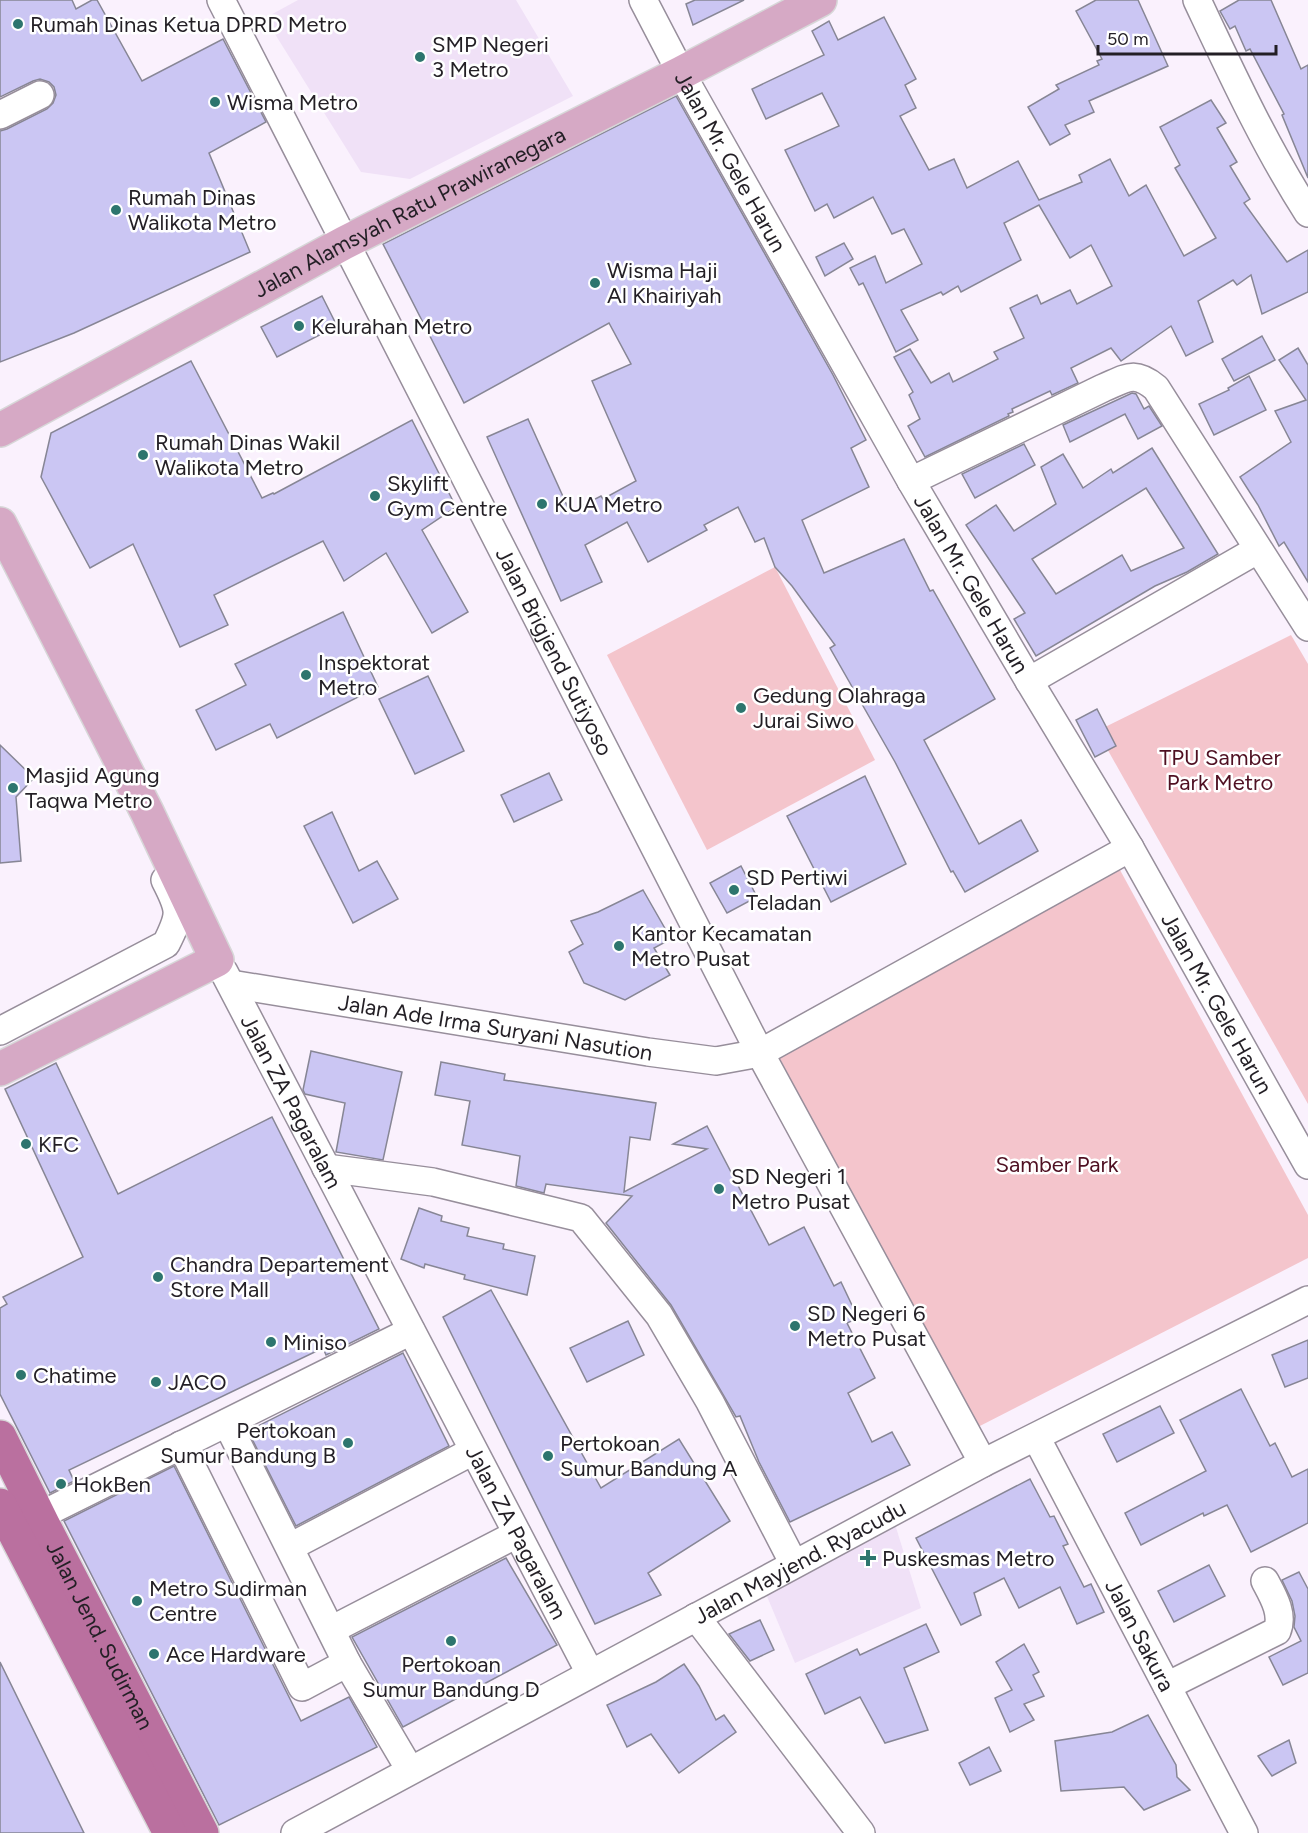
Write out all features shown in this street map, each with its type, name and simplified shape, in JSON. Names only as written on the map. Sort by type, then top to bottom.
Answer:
[{"type":"highway","name":"Jalan Jend. Sudirman","points":[[0,1437],[202,1833]]},
{"type":"highway","name":"Jalan Jend. Sudirman","points":[[0,1505],[170,1833]]},
{"type":"main road","name":"Jalan Alamsyah Ratu Prawiranegara","points":[[0,430],[344,243],[681,73],[820,0]]},
{"type":"main road","name":"Jalan ZA Pagaralam","points":[[0,524],[147,812],[224,972]]},
{"type":"main road","points":[[0,1069],[224,972]]},
{"type":"street","name":"Jalan Brigjend Sutiyoso","points":[[221,0],[760,1053],[983,1463]]},
{"type":"street","name":"Jalan Mr. Gele Harun","points":[[643,0],[681,73],[911,481],[1130,848],[1308,1165]]},
{"type":"street","points":[[1197,0],[1288,182],[1308,213]]},
{"type":"street","points":[[0,115],[40,95]]},
{"type":"street","points":[[911,481],[1102,388],[1130,377],[1144,378],[1156,388],[1308,627]]},
{"type":"street","points":[[1029,681],[1257,550]]},
{"type":"street","points":[[0,558],[176,902],[177,922],[166,944],[0,1031]]},
{"type":"street","name":"Jalan Ade Irma Suryani Nasution","points":[[224,972],[648,1052],[716,1061],[760,1053],[1130,848]]},
{"type":"street","name":"Jalan ZA Pagaralam","points":[[224,972],[590,1673]]},
{"type":"street","points":[[326,1168],[433,1182],[581,1218],[659,1316],[710,1402],[794,1564]]},
{"type":"street","name":"Jalan Mayjend. Ryacudu","points":[[295,1833],[983,1463],[1308,1300]]},
{"type":"street","points":[[39,1516],[411,1331]]},
{"type":"street","points":[[227,1423],[347,1663],[410,1770]]},
{"type":"street","name":"Jalan Sakura","points":[[1036,1437],[1244,1833]]},
{"type":"street","points":[[181,1445],[302,1687],[347,1663]]},
{"type":"street","points":[[290,1547],[473,1451]]},
{"type":"street","points":[[331,1630],[517,1534]]},
{"type":"street","points":[[1167,1686],[1277,1631],[1279,1612],[1265,1581]]},
{"type":"street","points":[[696,1617],[861,1833]]},
{"type":"shaded area","name":"SMP Negeri 3 Metro","points":[[298,0],[516,0],[573,96],[410,179],[361,172],[265,18]]},
{"type":"shaded area","name":"Puskesmas Metro","points":[[894,1521],[921,1608],[795,1663],[766,1594]]},
{"type":"green space","name":"Gedung Olahraga Jurai Siwo","points":[[775,567],[875,760],[707,850],[607,655]]},
{"type":"green space","name":"TPU Samber Park Metro","points":[[1291,635],[1308,664],[1308,1104],[1097,731]]},
{"type":"green space","name":"Samber Park","points":[[1120,870],[1308,1215],[1308,1258],[974,1429],[777,1053]]},
{"type":"building","name":"Rumah Dinas Walikota Metro","points":[[0,0],[72,0],[76,9],[92,0],[97,0],[142,81],[223,39],[266,122],[209,153],[250,252],[74,333],[0,362],[0,131],[47,109],[53,103],[56,95],[54,87],[49,82],[40,79],[0,97]]},
{"type":"building","points":[[695,0],[744,0],[693,25],[686,4]]},
{"type":"building","points":[[1096,0],[1138,0],[1168,66],[1089,101],[1094,112],[1065,125],[1070,134],[1050,145],[1028,107],[1059,89],[1056,85],[1099,65],[1097,61],[1102,59],[1076,11]]},
{"type":"building","points":[[1239,0],[1271,0],[1301,69],[1308,65],[1308,178],[1282,115],[1284,114],[1250,49],[1246,51],[1235,26],[1230,29],[1220,11]]},
{"type":"building","points":[[884,17],[916,79],[905,85],[916,108],[900,116],[929,170],[954,159],[967,188],[1018,161],[1039,200],[1082,182],[1079,175],[1110,159],[1129,196],[1146,185],[1184,256],[1216,238],[1175,168],[1180,165],[1160,127],[1211,100],[1226,123],[1217,128],[1237,162],[1230,166],[1250,199],[1244,203],[1287,262],[1308,250],[1308,292],[1262,314],[1251,275],[1237,285],[1233,280],[1198,301],[1213,342],[1186,356],[1171,326],[1121,361],[1111,348],[1071,368],[1078,383],[1052,395],[1050,391],[1012,409],[1013,412],[1008,414],[1009,416],[925,457],[908,426],[920,419],[909,395],[913,392],[894,357],[910,349],[931,383],[949,373],[953,382],[998,359],[994,352],[1024,338],[1010,308],[1037,295],[1041,304],[1070,290],[1077,304],[1112,286],[1091,245],[1070,258],[1039,205],[1004,223],[1021,260],[961,292],[958,286],[943,295],[941,292],[901,310],[918,340],[896,352],[863,283],[859,285],[850,268],[875,256],[886,283],[922,264],[904,229],[892,234],[873,197],[834,218],[827,204],[815,211],[785,150],[839,126],[822,93],[766,119],[752,89],[824,55],[812,31],[829,21],[838,40]]},
{"type":"building","name":"Wisma Haji Al Khairiyah","points":[[676,96],[833,375],[866,440],[851,448],[869,487],[802,520],[824,573],[904,539],[930,591],[933,590],[995,699],[924,740],[979,844],[1021,820],[1038,851],[965,892],[953,871],[951,872],[895,762],[830,648],[835,645],[792,586],[775,567],[764,538],[755,542],[738,507],[704,525],[707,530],[648,562],[627,522],[585,545],[602,582],[561,601],[487,437],[528,419],[570,512],[601,496],[603,499],[636,481],[592,381],[631,364],[609,323],[464,403],[383,244]]},
{"type":"building","points":[[844,243],[853,259],[825,276],[816,257]]},
{"type":"building","name":"Kelurahan Metro","points":[[322,296],[337,326],[277,357],[261,327]]},
{"type":"building","points":[[1262,336],[1275,360],[1234,381],[1222,359]]},
{"type":"building","points":[[1298,348],[1308,365],[1308,582],[1284,542],[1279,546],[1258,505],[1240,477],[1291,442],[1275,411],[1306,400],[1279,360]]},
{"type":"building","points":[[191,361],[262,498],[274,494],[412,420],[456,507],[422,530],[468,612],[432,633],[386,553],[344,581],[323,541],[214,595],[228,625],[180,647],[133,544],[90,568],[41,477],[51,433]]},
{"type":"building","points":[[1249,376],[1266,410],[1214,435],[1199,404],[1229,390],[1228,388]]},
{"type":"building","points":[[1132,393],[1136,394],[1144,409],[1149,406],[1162,426],[1138,439],[1125,414],[1070,442],[1063,425]]},
{"type":"building","points":[[1024,444],[1035,465],[975,498],[962,474]]},
{"type":"building","points":[[1152,448],[1218,554],[1187,572],[1155,586],[1036,656],[1014,619],[1025,613],[966,525],[996,505],[1014,531],[1056,504],[1041,467],[1063,454],[1083,488],[1111,469],[1113,473]],"holes":[[[1146,488],[1184,548],[1131,571],[1122,555],[1056,594],[1032,559]]]},
{"type":"building","name":"Inspektorat Metro","points":[[343,612],[378,687],[277,738],[270,724],[216,750],[196,710],[246,685],[235,664]]},
{"type":"building","points":[[428,676],[464,751],[415,774],[379,699]]},
{"type":"building","points":[[1097,709],[1116,746],[1095,757],[1076,720]]},
{"type":"building","name":"Masjid Agung Taqwa Metro","points":[[0,745],[34,778],[16,797],[21,861],[0,863]]},
{"type":"building","points":[[549,773],[562,800],[514,822],[501,795]]},
{"type":"building","points":[[865,776],[906,864],[831,902],[787,816]]},
{"type":"building","points":[[332,812],[359,871],[377,861],[398,899],[353,923],[304,826]]},
{"type":"building","name":"SD Pertiwi Teladan","points":[[741,866],[757,897],[727,913],[710,883]]},
{"type":"building","name":"Kantor Kecamatan Metro Pusat","points":[[643,890],[671,939],[654,948],[670,975],[625,1000],[584,983],[569,952],[583,944],[571,921],[598,912]]},
{"type":"building","points":[[311,1051],[402,1072],[383,1160],[336,1152],[345,1103],[305,1094],[303,1090]]},
{"type":"building","points":[[441,1062],[505,1074],[504,1080],[656,1103],[650,1140],[630,1137],[624,1192],[707,1149],[673,1144],[707,1126],[769,1245],[804,1227],[834,1286],[841,1282],[858,1318],[847,1323],[875,1378],[848,1393],[872,1442],[892,1432],[910,1465],[790,1522],[759,1462],[740,1416],[736,1417],[671,1305],[606,1223],[632,1196],[546,1184],[544,1193],[516,1186],[520,1156],[462,1145],[470,1101],[435,1095]]},
{"type":"building","name":"Chandra Departement Store Mall","points":[[56,1063],[118,1194],[272,1117],[379,1329],[326,1355],[323,1348],[69,1470],[74,1481],[50,1493],[0,1394],[0,1308],[7,1304],[3,1297],[83,1257],[5,1089]]},
{"type":"building","points":[[419,1208],[442,1216],[441,1221],[469,1228],[467,1236],[504,1244],[503,1249],[535,1256],[527,1295],[464,1279],[465,1275],[425,1264],[424,1268],[401,1259]]},
{"type":"building","name":"Pertokoan Sumur Bandung A","points":[[491,1290],[601,1488],[679,1439],[730,1521],[648,1573],[661,1595],[595,1624],[443,1317]]},
{"type":"building","points":[[628,1321],[644,1355],[587,1382],[570,1348]]},
{"type":"building","points":[[1308,1340],[1308,1378],[1285,1387],[1272,1355]]},
{"type":"building","name":"Pertokoan Sumur Bandung B","points":[[403,1353],[449,1446],[296,1526],[248,1431]]},
{"type":"building","points":[[1241,1389],[1270,1446],[1275,1443],[1292,1477],[1308,1469],[1308,1523],[1251,1552],[1227,1505],[1204,1516],[1203,1513],[1141,1545],[1125,1513],[1206,1471],[1180,1420]]},
{"type":"building","points":[[1160,1406],[1174,1433],[1117,1462],[1103,1434]]},
{"type":"building","points":[[174,1466],[301,1721],[349,1697],[377,1747],[219,1825],[64,1521]]},
{"type":"building","points":[[1030,1479],[1050,1517],[1054,1516],[1068,1544],[1063,1546],[1084,1587],[1091,1584],[1104,1612],[1077,1624],[1060,1587],[1019,1608],[1004,1578],[974,1593],[981,1615],[961,1625],[916,1538]]},
{"type":"building","name":"Pertokoan Sumur Bandung D","points":[[506,1558],[557,1645],[403,1727],[352,1637]]},
{"type":"building","points":[[1209,1565],[1225,1596],[1174,1622],[1158,1591]]},
{"type":"building","points":[[1299,1572],[1308,1589],[1308,1673],[1283,1685],[1269,1657],[1301,1641],[1294,1627],[1295,1616],[1292,1601],[1282,1580]]},
{"type":"building","points":[[760,1620],[774,1650],[750,1661],[729,1634]]},
{"type":"building","points":[[926,1624],[939,1652],[904,1668],[928,1730],[885,1743],[860,1697],[825,1714],[806,1674],[857,1649],[860,1655]]},
{"type":"building","points":[[1024,1644],[1039,1672],[1033,1675],[1044,1696],[1024,1704],[1034,1720],[1010,1732],[995,1698],[1012,1690],[996,1662]]},
{"type":"building","points":[[0,1662],[84,1833],[0,1833]]},
{"type":"building","points":[[684,1664],[699,1686],[716,1720],[724,1715],[736,1732],[679,1773],[651,1734],[627,1747],[607,1705],[656,1682]]},
{"type":"building","points":[[1148,1715],[1176,1765],[1177,1777],[1190,1790],[1144,1810],[1124,1787],[1061,1791],[1055,1741],[1112,1732]]},
{"type":"building","points":[[1289,1740],[1296,1763],[1272,1776],[1258,1756]]},
{"type":"building","points":[[989,1747],[1001,1771],[970,1785],[959,1763]]},
{"type":"place","name":"Rumah Dinas Ketua DPRD Metro","points":[[18,24]]},
{"type":"place","name":"SMP Negeri 3 Metro","points":[[420,57]]},
{"type":"place","name":"Wisma Metro","points":[[215,102]]},
{"type":"place","name":"Rumah Dinas Walikota Metro","points":[[116,210]]},
{"type":"place","name":"Wisma Haji Al Khairiyah","points":[[595,283]]},
{"type":"place","name":"Kelurahan Metro","points":[[299,326]]},
{"type":"place","name":"Rumah Dinas Wakil Walikota Metro","points":[[143,455]]},
{"type":"place","name":"Skylift Gym Centre","points":[[375,496]]},
{"type":"place","name":"KUA Metro","points":[[542,504]]},
{"type":"place","name":"Inspektorat Metro","points":[[306,675]]},
{"type":"place","name":"Gedung Olahraga Jurai Siwo","points":[[741,708]]},
{"type":"place","name":"Masjid Agung Taqwa Metro","points":[[13,788]]},
{"type":"place","name":"SD Pertiwi Teladan","points":[[734,890]]},
{"type":"place","name":"Kantor Kecamatan Metro Pusat","points":[[619,946]]},
{"type":"place","name":"KFC","points":[[26,1144]]},
{"type":"place","name":"SD Negeri 1 Metro Pusat","points":[[719,1189]]},
{"type":"place","name":"Chandra Departement Store Mall","points":[[158,1277]]},
{"type":"place","name":"SD Negeri 6 Metro Pusat","points":[[795,1326]]},
{"type":"place","name":"Miniso","points":[[271,1342]]},
{"type":"place","name":"Chatime","points":[[21,1375]]},
{"type":"place","name":"JACO","points":[[156,1382]]},
{"type":"place","name":"Pertokoan Sumur Bandung B","points":[[348,1443]]},
{"type":"place","name":"Pertokoan Sumur Bandung A","points":[[548,1456]]},
{"type":"place","name":"HokBen","points":[[61,1484]]},
{"type":"place","name":"Puskesmas Metro","points":[[868,1558]]},
{"type":"place","name":"Metro Sudirman Centre","points":[[137,1601]]},
{"type":"place","name":"Pertokoan Sumur Bandung D","points":[[451,1641]]},
{"type":"place","name":"Ace Hardware","points":[[154,1654]]}]
